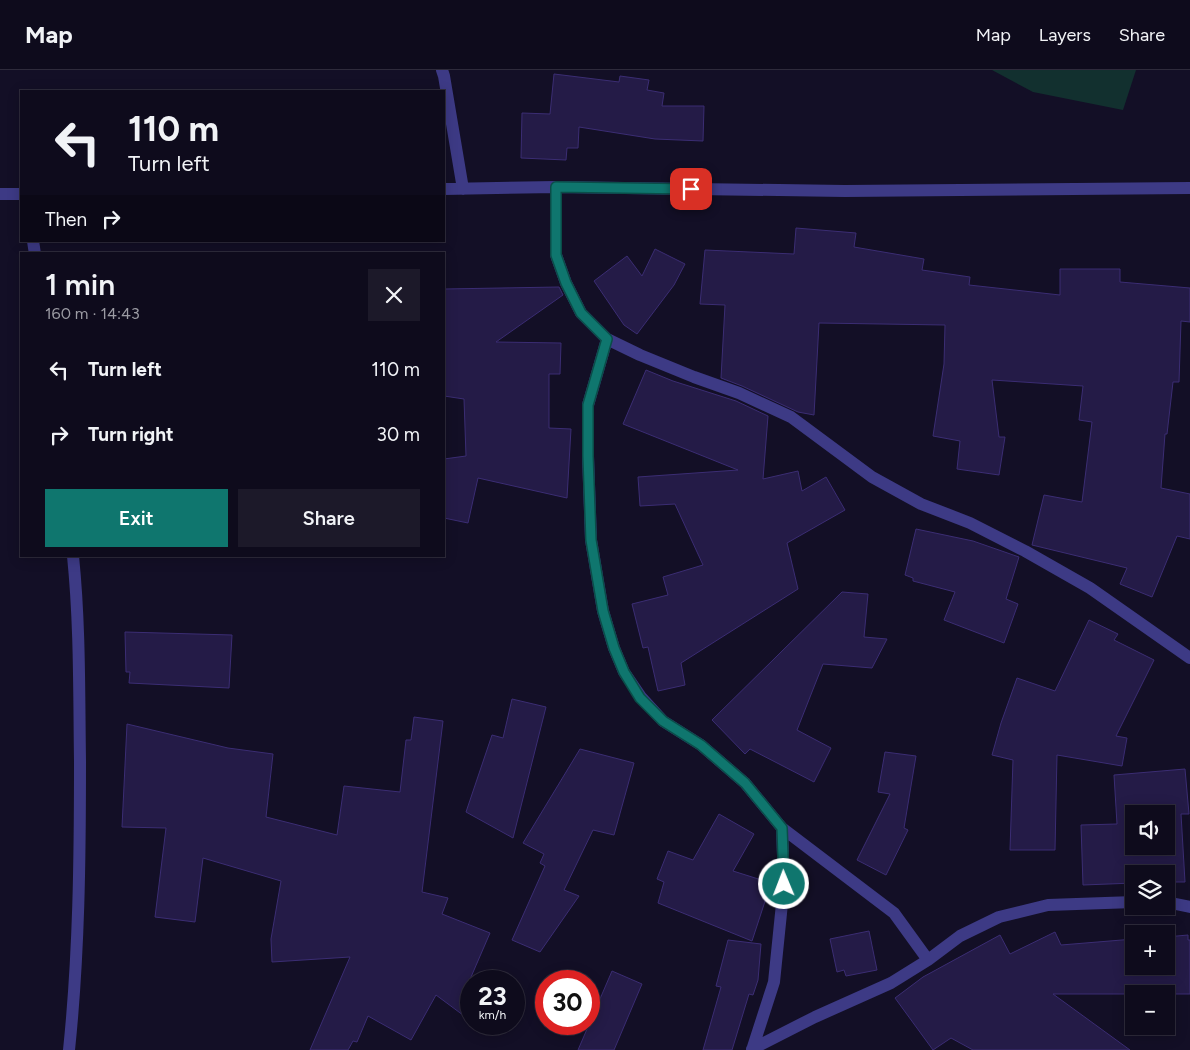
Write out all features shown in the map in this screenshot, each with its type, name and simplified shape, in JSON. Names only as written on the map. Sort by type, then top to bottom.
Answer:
[{"type":"street","points":[[442,70],[463,189]]},
{"type":"street","points":[[556,187],[556,255],[581,313],[607,339],[640,355],[739,393],[791,417],[872,477],[921,504],[970,523],[1082,583],[1190,658]]},
{"type":"street","points":[[445,189],[556,187],[845,191],[1190,188]]},
{"type":"street","points":[[0,194],[20,194]]},
{"type":"street","points":[[607,339],[588,405],[588,473],[591,540],[603,611],[614,648],[624,672],[640,698],[663,721],[701,745],[745,783],[782,828],[894,913],[928,960]]},
{"type":"street","points":[[69,1050],[74,1009],[80,828],[78,611],[73,557]]},
{"type":"street","points":[[752,1050],[774,982],[784,884],[782,828]]},
{"type":"street","points":[[752,1050],[815,1016],[891,983],[928,960],[960,936],[999,916],[1048,905],[1125,902]]},
{"type":"street","points":[[1175,904],[1190,906]]},
{"type":"green space","points":[[992,70],[1136,70],[1123,110],[1033,92]]},
{"type":"building","points":[[554,74],[619,82],[620,76],[649,80],[647,90],[664,93],[662,106],[704,106],[703,141],[655,139],[579,127],[578,148],[567,148],[566,160],[521,158],[522,113],[550,114]]},
{"type":"building","points":[[796,228],[856,233],[854,247],[924,259],[922,270],[970,277],[969,285],[1060,295],[1060,269],[1120,269],[1120,282],[1190,288],[1190,322],[1181,321],[1179,382],[1173,382],[1167,434],[1165,434],[1161,488],[1190,494],[1190,539],[1177,536],[1152,597],[1120,584],[1127,568],[1032,545],[1044,495],[1082,502],[1092,422],[1079,420],[1083,386],[992,380],[999,437],[1005,437],[999,475],[957,469],[960,441],[933,436],[944,364],[945,325],[819,323],[814,415],[798,412],[721,378],[725,305],[700,304],[705,250],[794,254]]},
{"type":"building","points":[[655,249],[685,264],[674,285],[637,334],[624,325],[594,281],[627,256],[642,276]]},
{"type":"building","points":[[559,287],[563,295],[496,342],[561,343],[560,374],[549,374],[549,428],[571,429],[567,498],[478,478],[468,523],[445,518],[445,459],[466,456],[464,399],[445,396],[445,289]]},
{"type":"building","points":[[646,370],[673,381],[736,401],[768,416],[763,479],[798,471],[802,491],[826,477],[845,510],[787,543],[798,589],[681,663],[685,685],[658,691],[648,647],[643,648],[632,604],[668,595],[663,577],[703,565],[675,504],[640,506],[638,477],[738,470],[623,424]]},
{"type":"building","points":[[916,529],[973,541],[1019,557],[1006,599],[1018,604],[1004,643],[944,620],[955,592],[913,581],[913,578],[905,575]]},
{"type":"building","points":[[842,592],[868,594],[864,637],[887,639],[872,668],[823,664],[797,730],[831,748],[814,782],[750,749],[745,754],[712,720]]},
{"type":"building","points":[[1089,620],[1118,634],[1114,640],[1154,660],[1116,736],[1127,738],[1122,766],[1057,755],[1055,850],[1010,850],[1013,760],[992,755],[1001,723],[1017,678],[1055,691]]},
{"type":"building","points":[[125,632],[232,635],[229,688],[129,683],[130,672],[126,672]]},
{"type":"building","points":[[512,699],[546,707],[513,838],[466,812],[492,735],[503,738]]},
{"type":"building","points":[[414,717],[443,721],[422,892],[448,898],[442,914],[490,933],[474,970],[460,970],[460,1013],[436,995],[411,1040],[368,1016],[357,1042],[353,1041],[348,1050],[310,1050],[350,957],[272,962],[271,939],[281,881],[203,858],[195,922],[155,917],[166,828],[122,827],[127,724],[228,748],[273,754],[266,817],[337,835],[344,786],[400,792],[406,740],[411,740]]},
{"type":"building","points":[[580,749],[634,763],[614,835],[593,830],[564,890],[579,896],[540,952],[512,940],[545,866],[540,863],[544,854],[523,843]]},
{"type":"building","points":[[885,752],[916,756],[904,828],[908,830],[886,875],[857,860],[890,794],[878,792]]},
{"type":"building","points":[[1185,769],[1189,814],[1181,814],[1185,882],[1175,882],[1175,865],[1125,865],[1125,883],[1083,885],[1081,825],[1117,824],[1114,775]]},
{"type":"building","points":[[719,814],[754,834],[733,871],[771,883],[752,941],[658,903],[664,882],[657,879],[668,851],[693,860]]},
{"type":"building","points":[[869,931],[877,970],[846,976],[844,970],[837,972],[830,939]]},
{"type":"building","points":[[1055,932],[1061,945],[1125,940],[1125,975],[1175,975],[1175,936],[1188,935],[1188,940],[1190,940],[1190,994],[1175,994],[1175,985],[1125,985],[1125,994],[1053,994],[1130,1050],[973,1050],[951,1038],[933,1050],[895,998],[923,977],[1000,935],[1010,954]]},
{"type":"building","points":[[728,940],[761,944],[758,980],[753,995],[749,994],[732,1050],[703,1050],[721,987],[716,986]]},
{"type":"building","points":[[612,971],[642,984],[614,1050],[578,1050],[584,1035],[600,1035],[600,999]]},
{"type":"route","points":[[691,189],[556,187],[556,255],[566,283],[581,313],[607,339],[588,405],[591,540],[603,611],[614,648],[624,672],[640,698],[663,721],[701,745],[745,783],[782,828],[784,884]]}]
